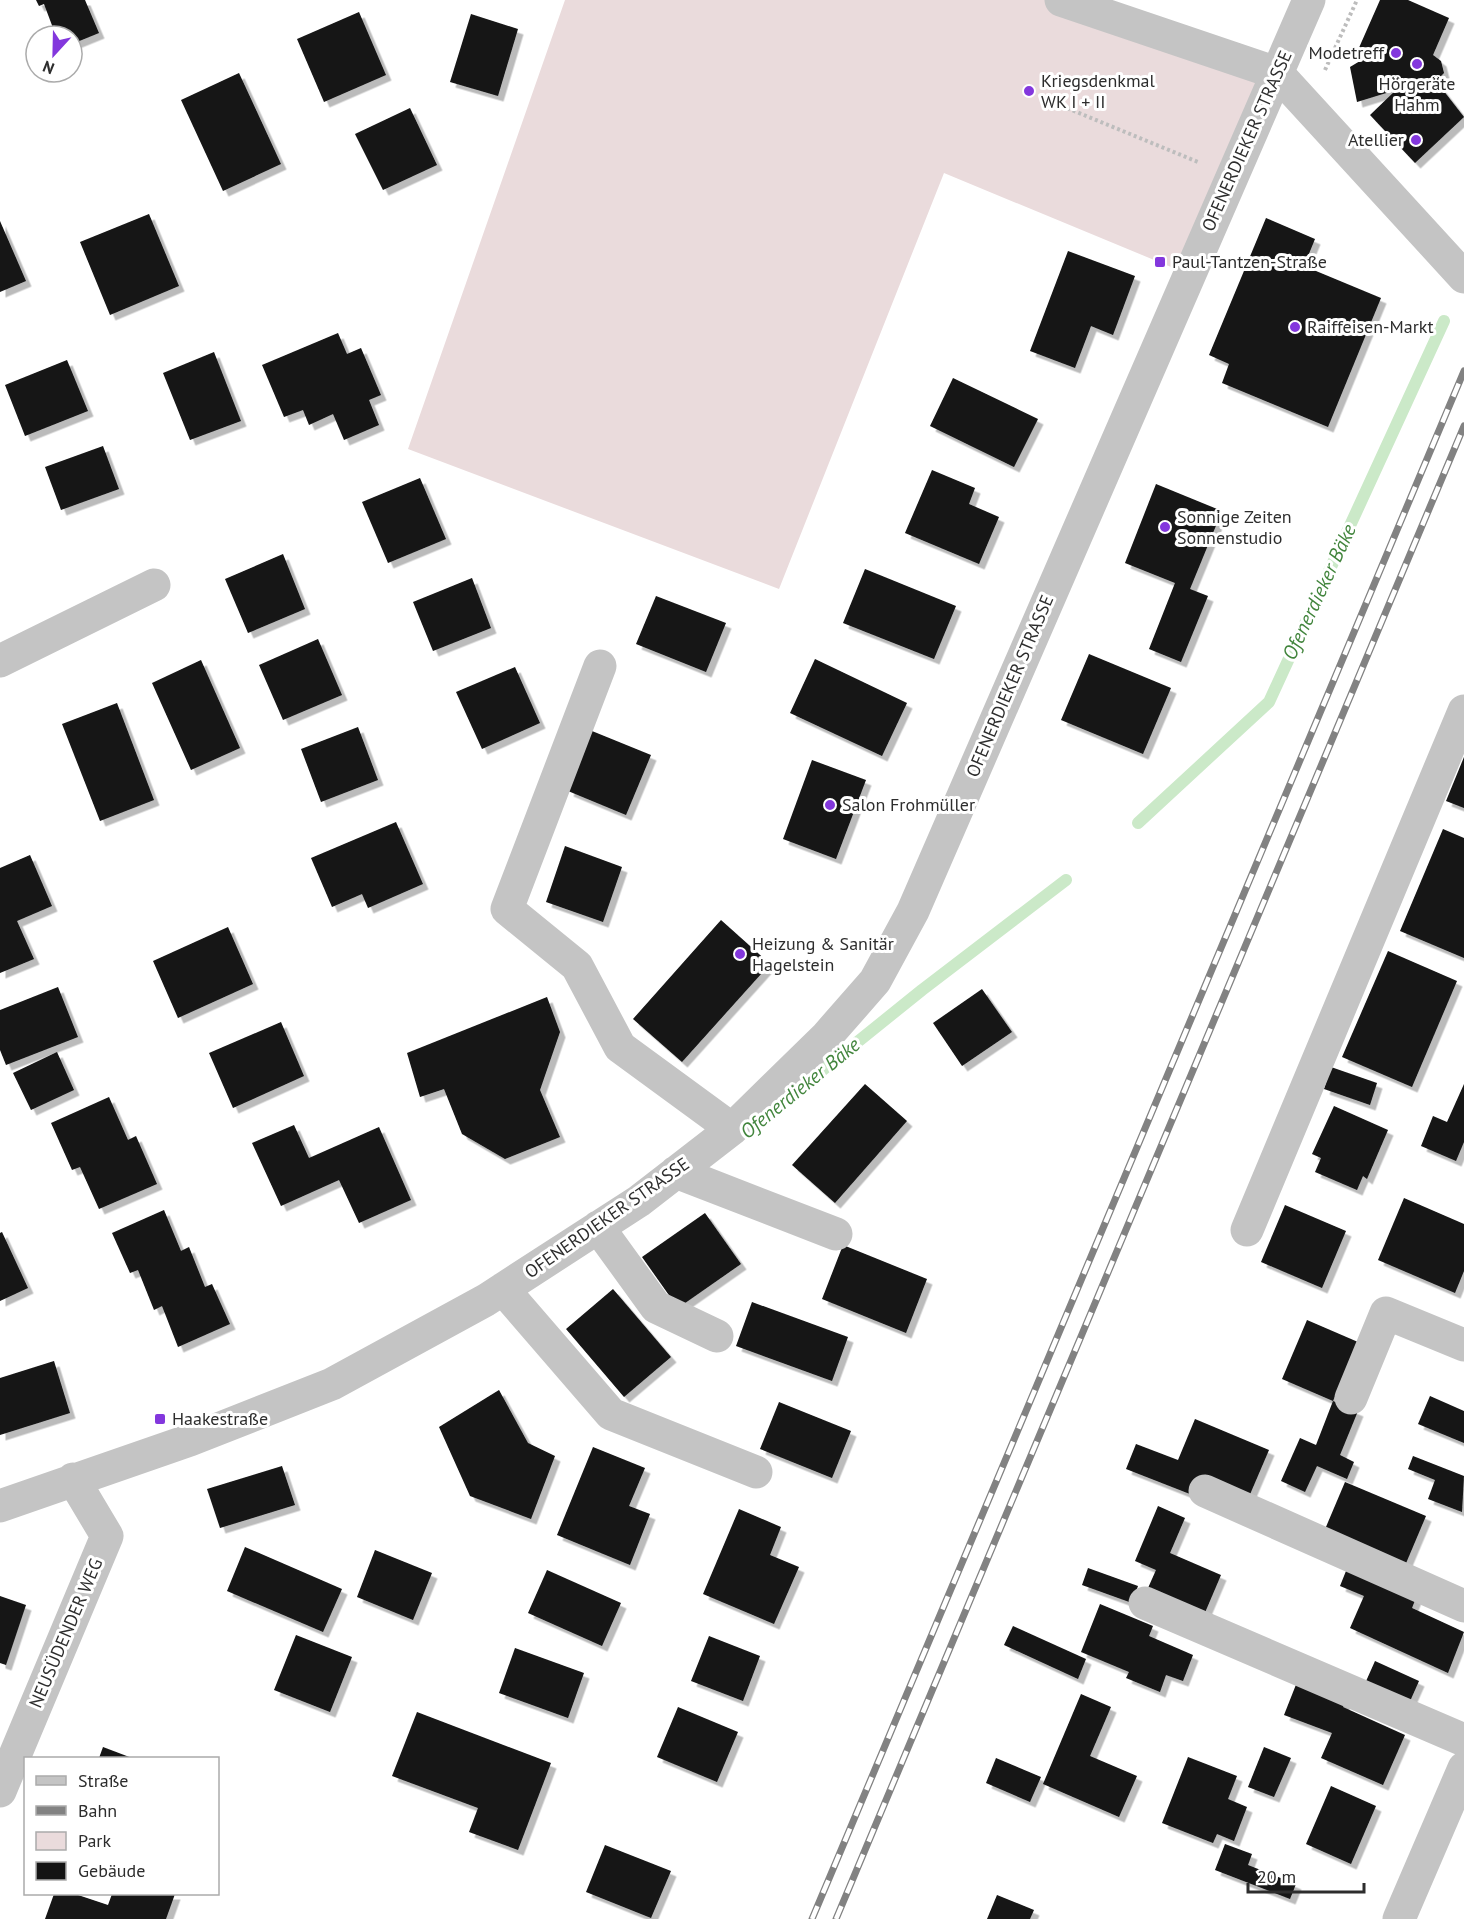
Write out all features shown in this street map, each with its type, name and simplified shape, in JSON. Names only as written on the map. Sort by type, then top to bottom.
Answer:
[{"type":"street","points":[[1061,0],[1277,73],[1307,109],[1464,277]]},
{"type":"street","name":"OFENERDIEKER STRASSE","points":[[0,1506],[190,1440],[332,1384],[503,1289],[598,1227],[732,1129],[825,1036],[876,981],[913,910],[1308,0]]},
{"type":"street","points":[[0,661],[154,585]]},
{"type":"street","points":[[600,666],[507,909],[577,966],[620,1047],[732,1129]]},
{"type":"street","points":[[1248,1230],[1464,711]]},
{"type":"street","points":[[676,1172],[836,1234]]},
{"type":"street","points":[[598,1227],[656,1307],[717,1336]]},
{"type":"street","points":[[503,1289],[612,1414],[756,1472]]},
{"type":"street","points":[[1351,1398],[1386,1313],[1464,1344]]},
{"type":"street","name":"NEUSÜDENDER WEG","points":[[0,1791],[107,1536],[73,1479]]},
{"type":"street","points":[[1205,1491],[1464,1606]]},
{"type":"street","points":[[1145,1603],[1464,1740]]},
{"type":"street","points":[[1401,1918],[1464,1768]]},
{"type":"path","points":[[1307,109],[1357,0]]},
{"type":"path","points":[[1045,99],[1232,177]]},
{"type":"green space","points":[[565,0],[1061,0],[1277,73],[1188,274],[944,173],[779,589],[408,449]]},
{"type":"building","points":[[36,0],[85,0],[99,33],[84,39],[84,24],[52,24],[44,4],[39,6]]},
{"type":"building","name":"Modetreff","points":[[1380,0],[1408,0],[1449,18],[1433,55],[1441,61],[1444,73],[1436,81],[1464,117],[1415,163],[1370,115],[1396,90],[1357,102],[1350,67],[1360,61],[1358,50]]},
{"type":"building","points":[[359,12],[386,75],[324,102],[297,39]]},
{"type":"building","points":[[471,14],[518,29],[498,96],[450,82]]},
{"type":"building","points":[[239,73],[281,164],[223,191],[181,100]]},
{"type":"building","points":[[410,108],[437,165],[383,190],[355,134]]},
{"type":"building","points":[[149,214],[179,286],[110,315],[80,242]]},
{"type":"building","name":"Raiffeisen-Markt","points":[[1266,218],[1315,239],[1304,266],[1381,298],[1328,427],[1222,383],[1229,364],[1209,355]]},
{"type":"building","points":[[0,221],[26,281],[0,292]]},
{"type":"building","points":[[1068,251],[1135,276],[1113,335],[1091,326],[1075,368],[1030,351]]},
{"type":"building","points":[[338,333],[347,354],[361,348],[381,395],[369,400],[379,425],[344,440],[333,414],[309,425],[303,410],[284,417],[262,365]]},
{"type":"building","points":[[214,352],[241,421],[190,440],[163,373]]},
{"type":"building","points":[[67,360],[88,411],[25,436],[5,385]]},
{"type":"building","points":[[953,378],[1038,419],[1014,467],[930,426]]},
{"type":"building","points":[[103,446],[119,489],[61,510],[45,467]]},
{"type":"building","points":[[932,470],[975,488],[969,504],[999,517],[979,564],[905,533]]},
{"type":"building","points":[[420,478],[446,539],[388,563],[362,502]]},
{"type":"building","points":[[1156,484],[1222,511],[1190,589],[1208,596],[1181,662],[1149,649],[1175,583],[1125,563]]},
{"type":"building","points":[[283,554],[305,609],[248,633],[225,579]]},
{"type":"building","points":[[865,569],[956,606],[934,659],[843,623]]},
{"type":"building","points":[[472,578],[491,628],[433,651],[413,602]]},
{"type":"building","points":[[656,596],[726,623],[706,672],[636,644]]},
{"type":"building","points":[[318,639],[342,695],[283,720],[259,665]]},
{"type":"building","points":[[1089,654],[1171,688],[1143,754],[1061,720]]},
{"type":"building","points":[[815,659],[907,703],[882,756],[790,713]]},
{"type":"building","points":[[201,660],[240,748],[191,770],[152,683]]},
{"type":"building","points":[[515,667],[540,723],[482,749],[456,692]]},
{"type":"building","points":[[117,703],[154,800],[100,821],[62,724]]},
{"type":"building","points":[[358,727],[378,780],[321,802],[301,749]]},
{"type":"building","points":[[592,731],[651,755],[626,815],[568,791]]},
{"type":"building","points":[[1464,757],[1464,808],[1446,801]]},
{"type":"building","points":[[812,760],[866,780],[836,859],[783,839]]},
{"type":"building","points":[[396,822],[423,884],[368,908],[362,894],[332,907],[311,858]]},
{"type":"building","points":[[1443,829],[1464,838],[1464,958],[1400,931]]},
{"type":"building","points":[[565,846],[622,867],[603,922],[546,902]]},
{"type":"building","points":[[30,855],[52,906],[17,921],[34,959],[0,973],[0,868]]},
{"type":"building","points":[[721,920],[770,964],[682,1062],[633,1019]]},
{"type":"building","points":[[228,927],[253,984],[178,1018],[153,961]]},
{"type":"building","points":[[1388,951],[1457,981],[1412,1087],[1342,1057]]},
{"type":"building","points":[[58,987],[78,1037],[6,1065],[0,1050],[0,1010]]},
{"type":"building","points":[[982,989],[1012,1032],[962,1066],[933,1023]]},
{"type":"building","points":[[547,997],[560,1032],[540,1090],[560,1137],[505,1159],[462,1134],[444,1089],[420,1097],[407,1053]]},
{"type":"building","points":[[281,1022],[304,1076],[233,1108],[209,1053]]},
{"type":"building","points":[[57,1052],[74,1090],[31,1110],[13,1073]]},
{"type":"building","points":[[1331,1067],[1377,1083],[1370,1105],[1324,1089]]},
{"type":"building","points":[[865,1084],[907,1121],[835,1203],[792,1165]]},
{"type":"building","points":[[1464,1084],[1464,1142],[1456,1161],[1421,1146],[1433,1116],[1447,1122]]},
{"type":"building","points":[[109,1097],[128,1140],[136,1136],[157,1184],[99,1209],[80,1167],[72,1170],[51,1123]]},
{"type":"building","points":[[1334,1106],[1388,1130],[1367,1179],[1363,1176],[1357,1190],[1315,1172],[1321,1158],[1312,1154]]},
{"type":"building","points":[[294,1125],[309,1158],[379,1127],[411,1200],[359,1223],[339,1180],[281,1206],[252,1143]]},
{"type":"building","points":[[1404,1198],[1464,1224],[1464,1271],[1455,1293],[1378,1260]]},
{"type":"building","points":[[1285,1205],[1346,1231],[1322,1288],[1261,1262]]},
{"type":"building","points":[[164,1210],[181,1251],[189,1247],[205,1287],[212,1284],[230,1324],[178,1347],[162,1306],[154,1310],[138,1270],[130,1273],[112,1233]]},
{"type":"building","points":[[705,1213],[741,1264],[678,1308],[642,1257]]},
{"type":"building","points":[[2,1232],[28,1288],[0,1301],[0,1233]]},
{"type":"building","points":[[843,1245],[927,1279],[906,1333],[822,1299]]},
{"type":"building","points":[[613,1289],[671,1357],[624,1397],[566,1329]]},
{"type":"building","points":[[752,1302],[848,1337],[832,1381],[736,1346]]},
{"type":"building","points":[[1307,1320],[1358,1342],[1333,1401],[1282,1379]]},
{"type":"building","points":[[54,1361],[70,1413],[0,1435],[0,1378]]},
{"type":"building","points":[[499,1390],[528,1443],[555,1456],[531,1519],[470,1496],[439,1427]]},
{"type":"building","points":[[1430,1396],[1464,1411],[1464,1443],[1418,1424]]},
{"type":"building","points":[[1333,1401],[1358,1411],[1340,1455],[1354,1462],[1347,1479],[1317,1466],[1305,1492],[1281,1481],[1300,1438],[1316,1445]]},
{"type":"building","points":[[779,1402],[851,1431],[832,1478],[760,1449]]},
{"type":"building","points":[[1195,1419],[1269,1450],[1248,1499],[1195,1496],[1126,1469],[1136,1444],[1178,1460]]},
{"type":"building","points":[[593,1447],[645,1468],[629,1506],[650,1514],[630,1565],[557,1535]]},
{"type":"building","points":[[1413,1456],[1464,1476],[1462,1512],[1428,1499],[1435,1480],[1408,1469]]},
{"type":"building","points":[[282,1466],[295,1505],[220,1528],[207,1489]]},
{"type":"building","points":[[1345,1482],[1426,1516],[1404,1568],[1323,1534]]},
{"type":"building","points":[[1158,1506],[1185,1518],[1170,1553],[1221,1575],[1201,1622],[1144,1597],[1156,1570],[1135,1561]]},
{"type":"building","points":[[739,1509],[781,1527],[770,1555],[799,1567],[774,1624],[703,1594]]},
{"type":"building","points":[[245,1547],[342,1589],[323,1632],[227,1591]]},
{"type":"building","points":[[375,1550],[432,1573],[413,1620],[357,1597]]},
{"type":"building","points":[[1350,1561],[1419,1590],[1412,1608],[1464,1632],[1448,1673],[1350,1628],[1364,1596],[1340,1586]]},
{"type":"building","points":[[1088,1568],[1138,1586],[1132,1603],[1082,1585]]},
{"type":"building","points":[[547,1570],[621,1603],[602,1646],[528,1613]]},
{"type":"building","points":[[0,1596],[26,1605],[6,1665],[0,1663]]},
{"type":"building","points":[[1100,1604],[1153,1626],[1149,1636],[1193,1655],[1183,1681],[1166,1675],[1160,1692],[1126,1678],[1129,1672],[1081,1652]]},
{"type":"building","points":[[1013,1626],[1086,1659],[1078,1679],[1004,1645]]},
{"type":"building","points":[[296,1635],[352,1657],[330,1712],[274,1690]]},
{"type":"building","points":[[709,1636],[760,1656],[743,1701],[691,1681]]},
{"type":"building","points":[[515,1648],[584,1673],[568,1718],[499,1693]]},
{"type":"building","points":[[1375,1661],[1419,1681],[1407,1708],[1363,1688]]},
{"type":"building","points":[[1299,1677],[1347,1697],[1343,1707],[1405,1735],[1383,1785],[1321,1758],[1332,1733],[1284,1715]]},
{"type":"building","points":[[1081,1694],[1111,1707],[1090,1756],[1137,1776],[1119,1817],[1043,1784]]},
{"type":"building","points":[[678,1707],[738,1732],[717,1782],[657,1757]]},
{"type":"building","points":[[417,1712],[551,1763],[518,1850],[469,1832],[478,1808],[392,1776]]},
{"type":"building","points":[[103,1747],[129,1757],[99,1757]]},
{"type":"building","points":[[1264,1747],[1291,1758],[1274,1797],[1248,1787]]},
{"type":"building","points":[[1188,1757],[1237,1776],[1228,1799],[1247,1807],[1234,1841],[1217,1834],[1213,1843],[1162,1823]]},
{"type":"building","points":[[996,1758],[1041,1777],[1030,1802],[986,1783]]},
{"type":"building","points":[[1331,1786],[1376,1806],[1351,1864],[1306,1844]]},
{"type":"building","points":[[1225,1844],[1252,1854],[1248,1865],[1296,1884],[1290,1899],[1215,1870]]},
{"type":"building","points":[[605,1845],[671,1871],[651,1918],[586,1892]]},
{"type":"building","points":[[54,1895],[78,1895],[108,1905],[112,1895],[175,1895],[166,1919],[45,1919]]},
{"type":"building","points":[[997,1895],[1034,1910],[1030,1919],[987,1919]]},
{"type":"waterway","name":"Ofenerdieker Bäke","points":[[1138,823],[1269,702],[1444,321]]},
{"type":"waterway","name":"Ofenerdieker Bäke","points":[[773,1110],[922,990],[1066,880]]},
{"type":"railway","points":[[812,1919],[1464,371]]},
{"type":"railway","points":[[836,1919],[1464,426]]},
{"type":"place","name":"Modetreff","points":[[1396,53]]},
{"type":"place","name":"Hörgeräte Hahm","points":[[1417,64]]},
{"type":"place","name":"Kriegsdenkmal WK I + II","points":[[1029,91]]},
{"type":"place","name":"Atellier","points":[[1416,140]]},
{"type":"place","name":"Paul-Tantzen-Straße","points":[[1160,262]]},
{"type":"place","name":"Raiffeisen-Markt","points":[[1295,327]]},
{"type":"place","name":"Sonnige Zeiten Sonnenstudio","points":[[1165,527]]},
{"type":"place","name":"Salon Frohmüller","points":[[830,805]]},
{"type":"place","name":"Heizung & Sanitär Hagelstein","points":[[740,954]]},
{"type":"place","name":"Haakestraße","points":[[160,1419]]}]
